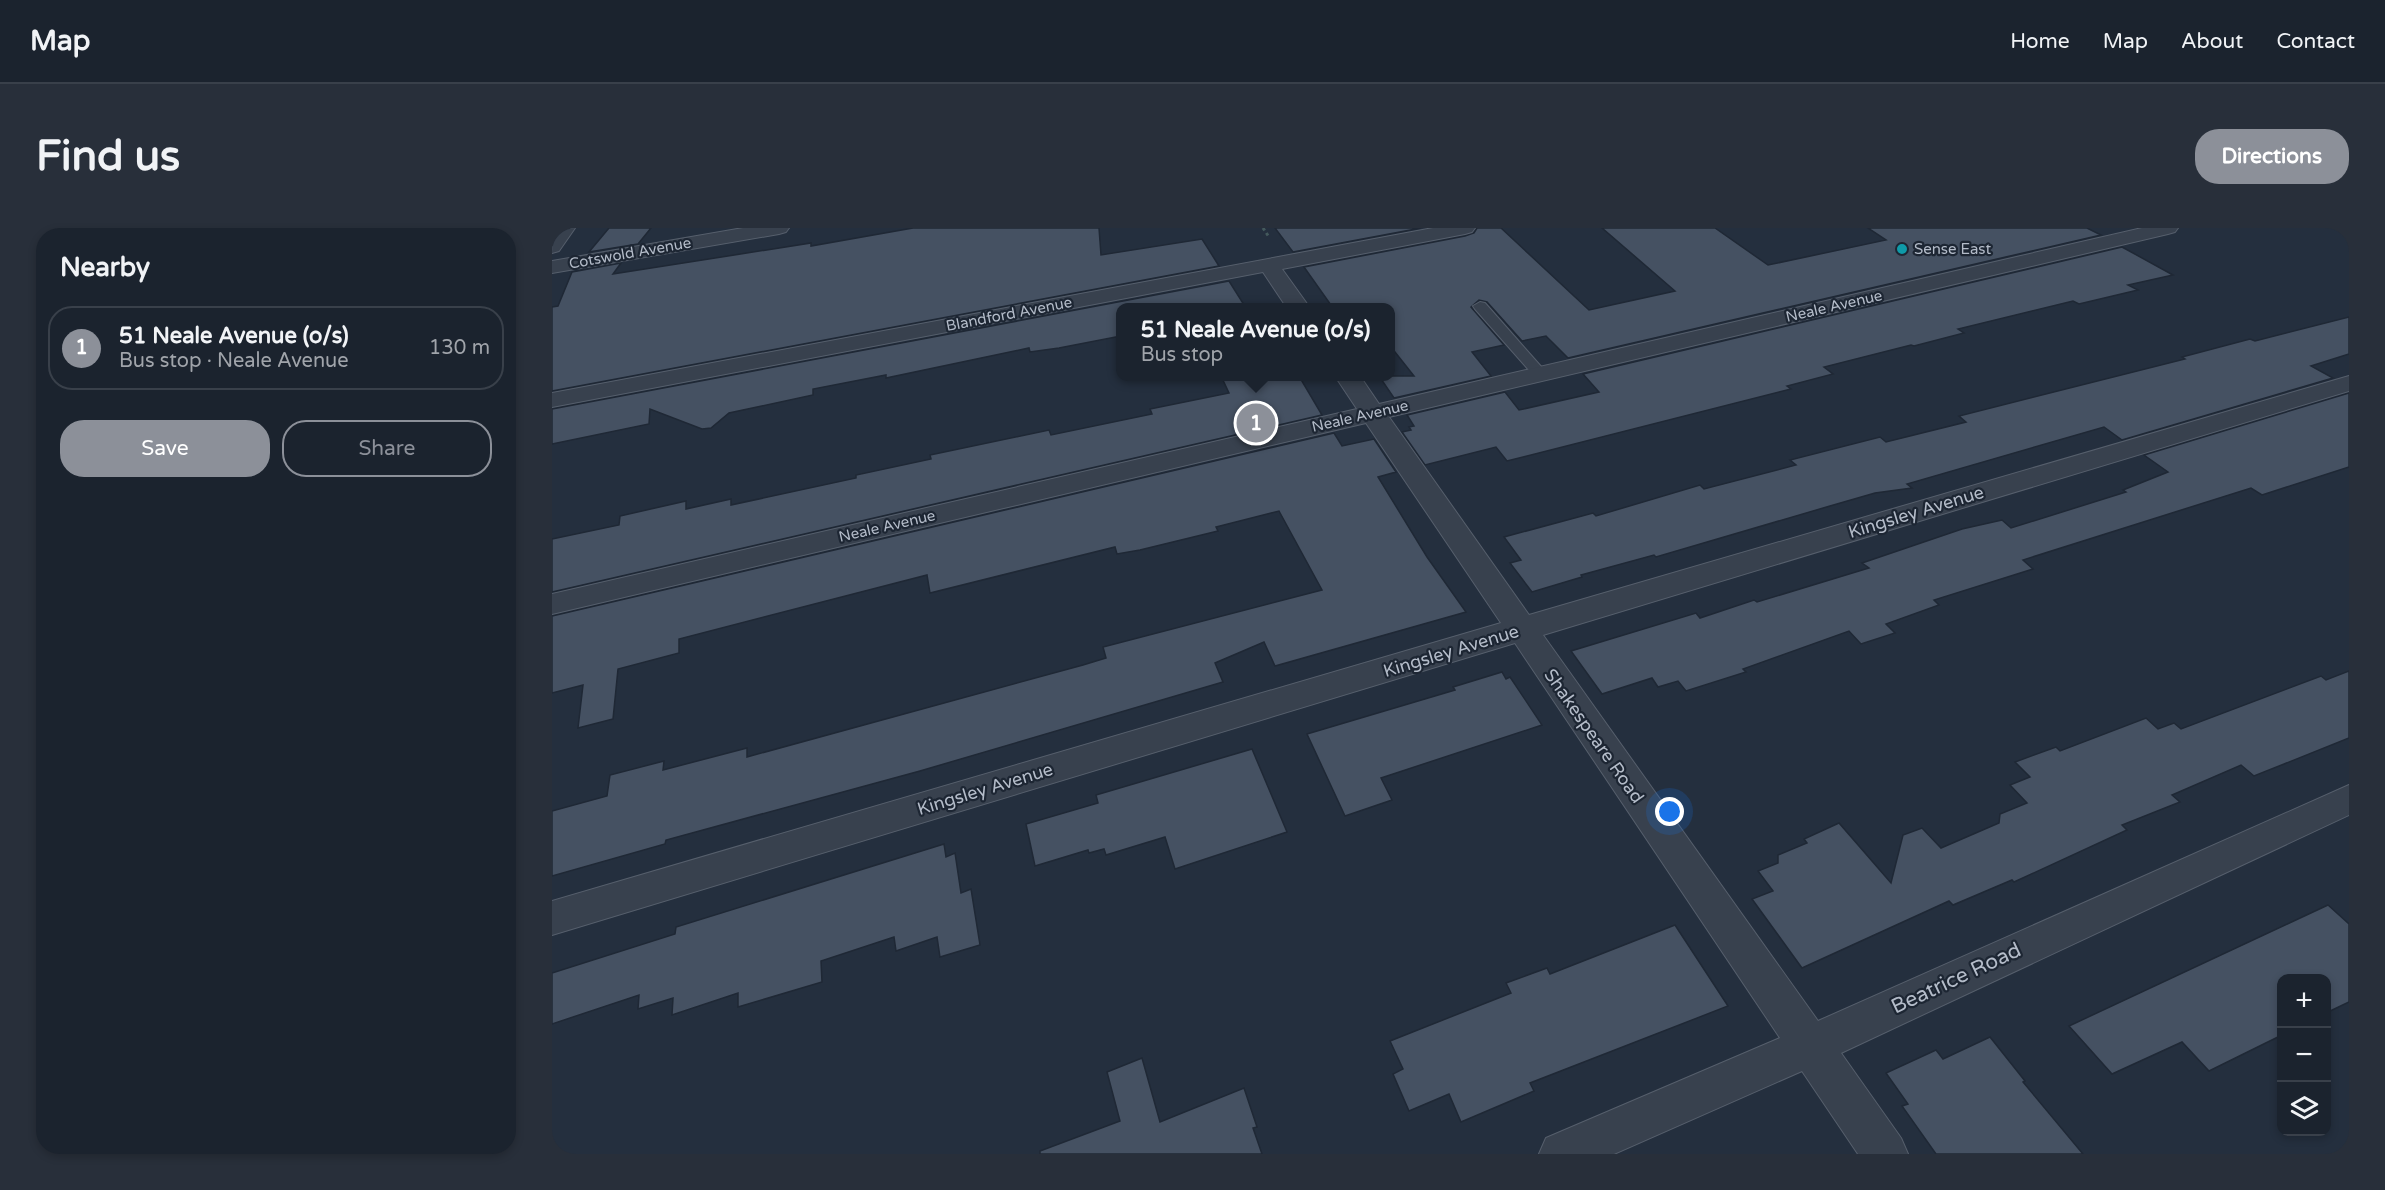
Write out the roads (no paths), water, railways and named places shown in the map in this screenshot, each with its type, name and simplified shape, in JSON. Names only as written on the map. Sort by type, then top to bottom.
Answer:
[{"type":"street","points":[[552,247],[565,228]]},
{"type":"street","name":"Cotswold Avenue","points":[[552,267],[779,228]]},
{"type":"street","name":"Blandford Avenue","points":[[552,400],[1465,228]]},
{"type":"street","name":"Neale Avenue","points":[[552,603],[2168,228]]},
{"type":"street","points":[[1269,265],[1296,303]]},
{"type":"street","name":"Shakespeare Road","points":[[1350,381],[1520,630],[1884,1154]]},
{"type":"street","name":"Kingsley Avenue","points":[[552,918],[2349,383]]},
{"type":"street","name":"Beatrice Road","points":[[1562,1154],[1810,1046],[2349,799]]},
{"type":"lane","points":[[1480,306],[1540,374]]},
{"type":"place","name":"Sense East","points":[[1902,249]]},
{"type":"place","name":"51 Neale Avenue (o/s)","points":[[1256,423]]}]
